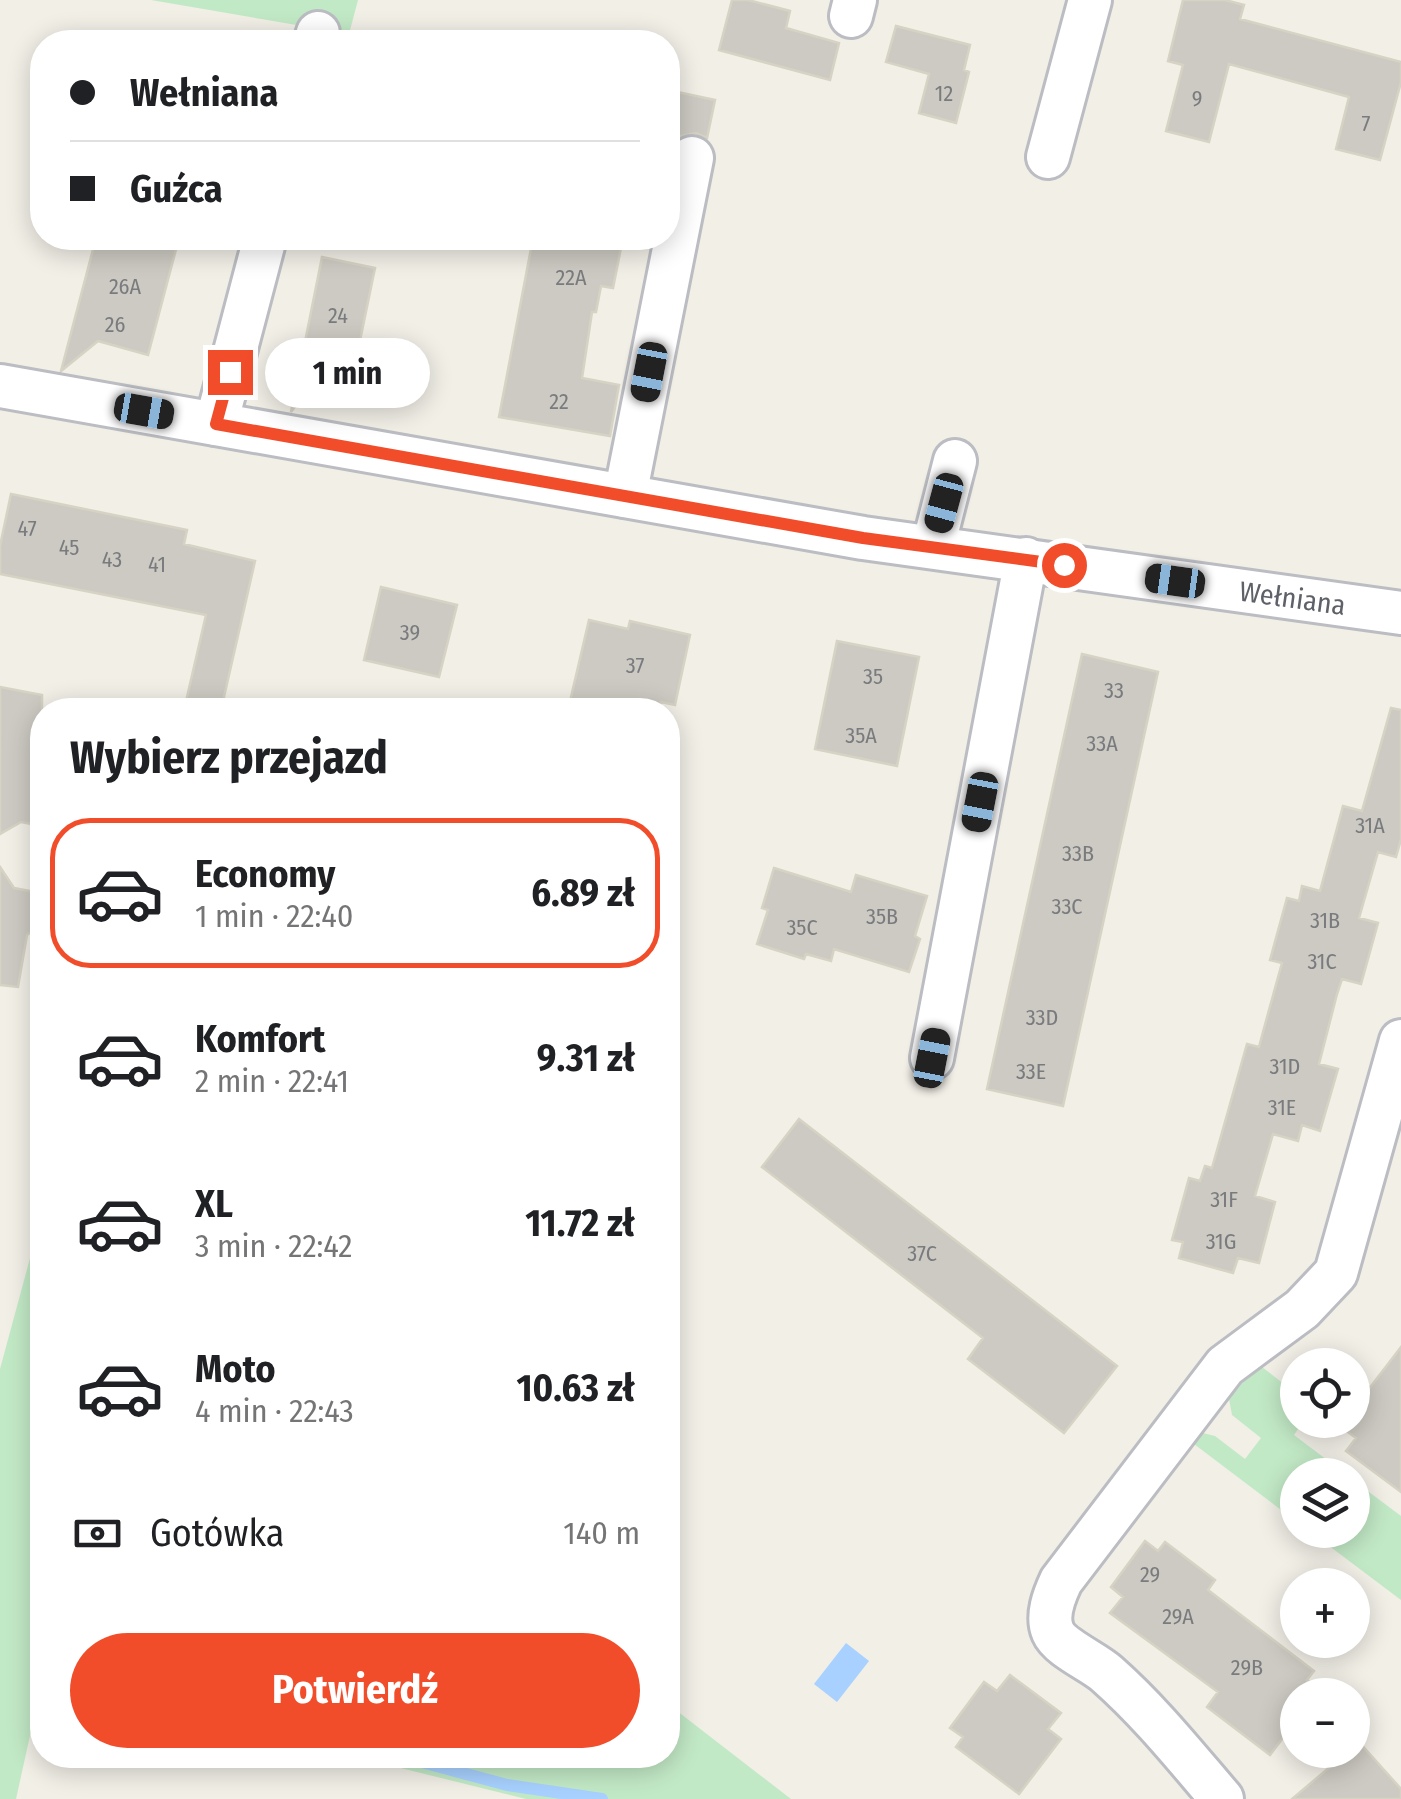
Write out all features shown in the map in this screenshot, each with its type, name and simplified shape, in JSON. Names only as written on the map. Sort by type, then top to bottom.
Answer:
[{"type":"street","points":[[1048,157],[1090,0]]},
{"type":"street","points":[[680,219],[692,158]]},
{"type":"street","points":[[216,424],[262,250]]},
{"type":"street","points":[[626,496],[674,250]]},
{"type":"street","name":"Wełniana","points":[[0,386],[863,538],[1401,614]]},
{"type":"street","points":[[934,547],[955,461]]},
{"type":"street","points":[[932,1058],[1026,559]]},
{"type":"street","points":[[1222,1799],[1105,1672],[1058,1640],[1051,1629],[1054,1597],[1062,1581],[1226,1366],[1302,1309],[1336,1273],[1401,1041]]},
{"type":"green space","points":[[151,0],[358,0],[350,30],[326,30]]},
{"type":"green space","points":[[30,1258],[30,1736],[16,1799],[0,1799],[0,1369]]},
{"type":"green space","points":[[1262,1367],[1280,1381],[1280,1438],[1298,1438],[1324,1458],[1280,1458],[1280,1509],[1194,1444],[1203,1433],[1215,1436],[1245,1459],[1261,1438],[1232,1415],[1229,1399],[1248,1376]]},
{"type":"green space","points":[[1370,1493],[1401,1516],[1401,1600],[1370,1577],[1370,1568],[1358,1568],[1332,1548],[1370,1548]]},
{"type":"green space","points":[[680,1713],[791,1799],[526,1799],[401,1768],[680,1768]]},
{"type":"water","points":[[846,1643],[869,1661],[837,1702],[814,1684]]},
{"type":"building","points":[[732,0],[790,11],[786,28],[839,43],[830,80],[719,50]]},
{"type":"building","points":[[1183,0],[1225,0],[1244,5],[1240,19],[1401,62],[1401,82],[1380,160],[1336,149],[1349,97],[1229,64],[1209,142],[1166,131],[1183,65],[1168,61]]},
{"type":"building","points":[[896,26],[970,45],[964,70],[969,72],[956,123],[919,113],[929,74],[886,62]]},
{"type":"building","points":[[680,93],[715,100],[707,138],[696,133],[681,136]]},
{"type":"building","points":[[93,250],[176,250],[148,355],[98,341],[61,371]]},
{"type":"building","points":[[531,250],[621,250],[613,288],[601,286],[596,312],[592,312],[582,378],[619,385],[610,436],[499,417]]},
{"type":"building","points":[[322,257],[375,268],[356,360],[332,355],[291,412]]},
{"type":"building","points":[[11,494],[187,530],[184,544],[255,561],[224,698],[187,698],[206,615],[0,574],[0,546]]},
{"type":"building","points":[[381,587],[457,605],[439,677],[364,660]]},
{"type":"building","points":[[589,620],[628,629],[630,621],[690,635],[676,698],[571,698]]},
{"type":"building","points":[[837,641],[919,657],[897,766],[815,749]]},
{"type":"building","points":[[1082,654],[1158,672],[1063,1106],[987,1089]]},
{"type":"building","points":[[0,687],[42,698],[30,698],[30,824],[21,822],[0,834]]},
{"type":"building","points":[[1391,708],[1401,710],[1401,839],[1396,857],[1378,852],[1359,918],[1378,923],[1361,984],[1342,979],[1337,994],[1319,1064],[1338,1069],[1320,1131],[1302,1125],[1298,1141],[1273,1134],[1255,1196],[1275,1202],[1259,1263],[1238,1258],[1233,1273],[1179,1258],[1183,1242],[1172,1240],[1189,1178],[1200,1181],[1205,1166],[1212,1168],[1247,1044],[1259,1047],[1282,963],[1270,960],[1287,898],[1299,901],[1302,886],[1320,891],[1343,806],[1362,811]]},
{"type":"building","points":[[0,867],[14,888],[30,891],[30,933],[18,987],[0,985]]},
{"type":"building","points":[[774,868],[851,892],[856,875],[927,896],[915,936],[920,939],[909,972],[834,949],[831,961],[806,954],[804,959],[757,944],[768,910],[762,908]]},
{"type":"building","points":[[799,1119],[1117,1366],[1064,1433],[968,1359],[983,1338],[762,1167]]},
{"type":"building","points":[[1401,1347],[1401,1492],[1370,1469],[1370,1458],[1355,1458],[1346,1451],[1356,1438],[1370,1438],[1370,1387]]},
{"type":"building","points":[[1145,1541],[1158,1551],[1165,1542],[1215,1580],[1208,1590],[1280,1645],[1280,1658],[1297,1658],[1314,1671],[1309,1678],[1280,1678],[1280,1742],[1270,1755],[1207,1707],[1218,1692],[1110,1613],[1123,1597],[1111,1587]]},
{"type":"building","points":[[1010,1675],[1061,1713],[1048,1729],[1061,1739],[1019,1794],[956,1747],[963,1737],[950,1728],[984,1682],[997,1691]]},
{"type":"building","points":[[1370,1754],[1401,1789],[1401,1799],[1292,1799],[1329,1768],[1370,1768]]},
{"type":"waterway","points":[[444,1768],[507,1785],[602,1799]]},
{"type":"route","points":[[230,372],[216,424],[863,538],[1064,565]]}]
